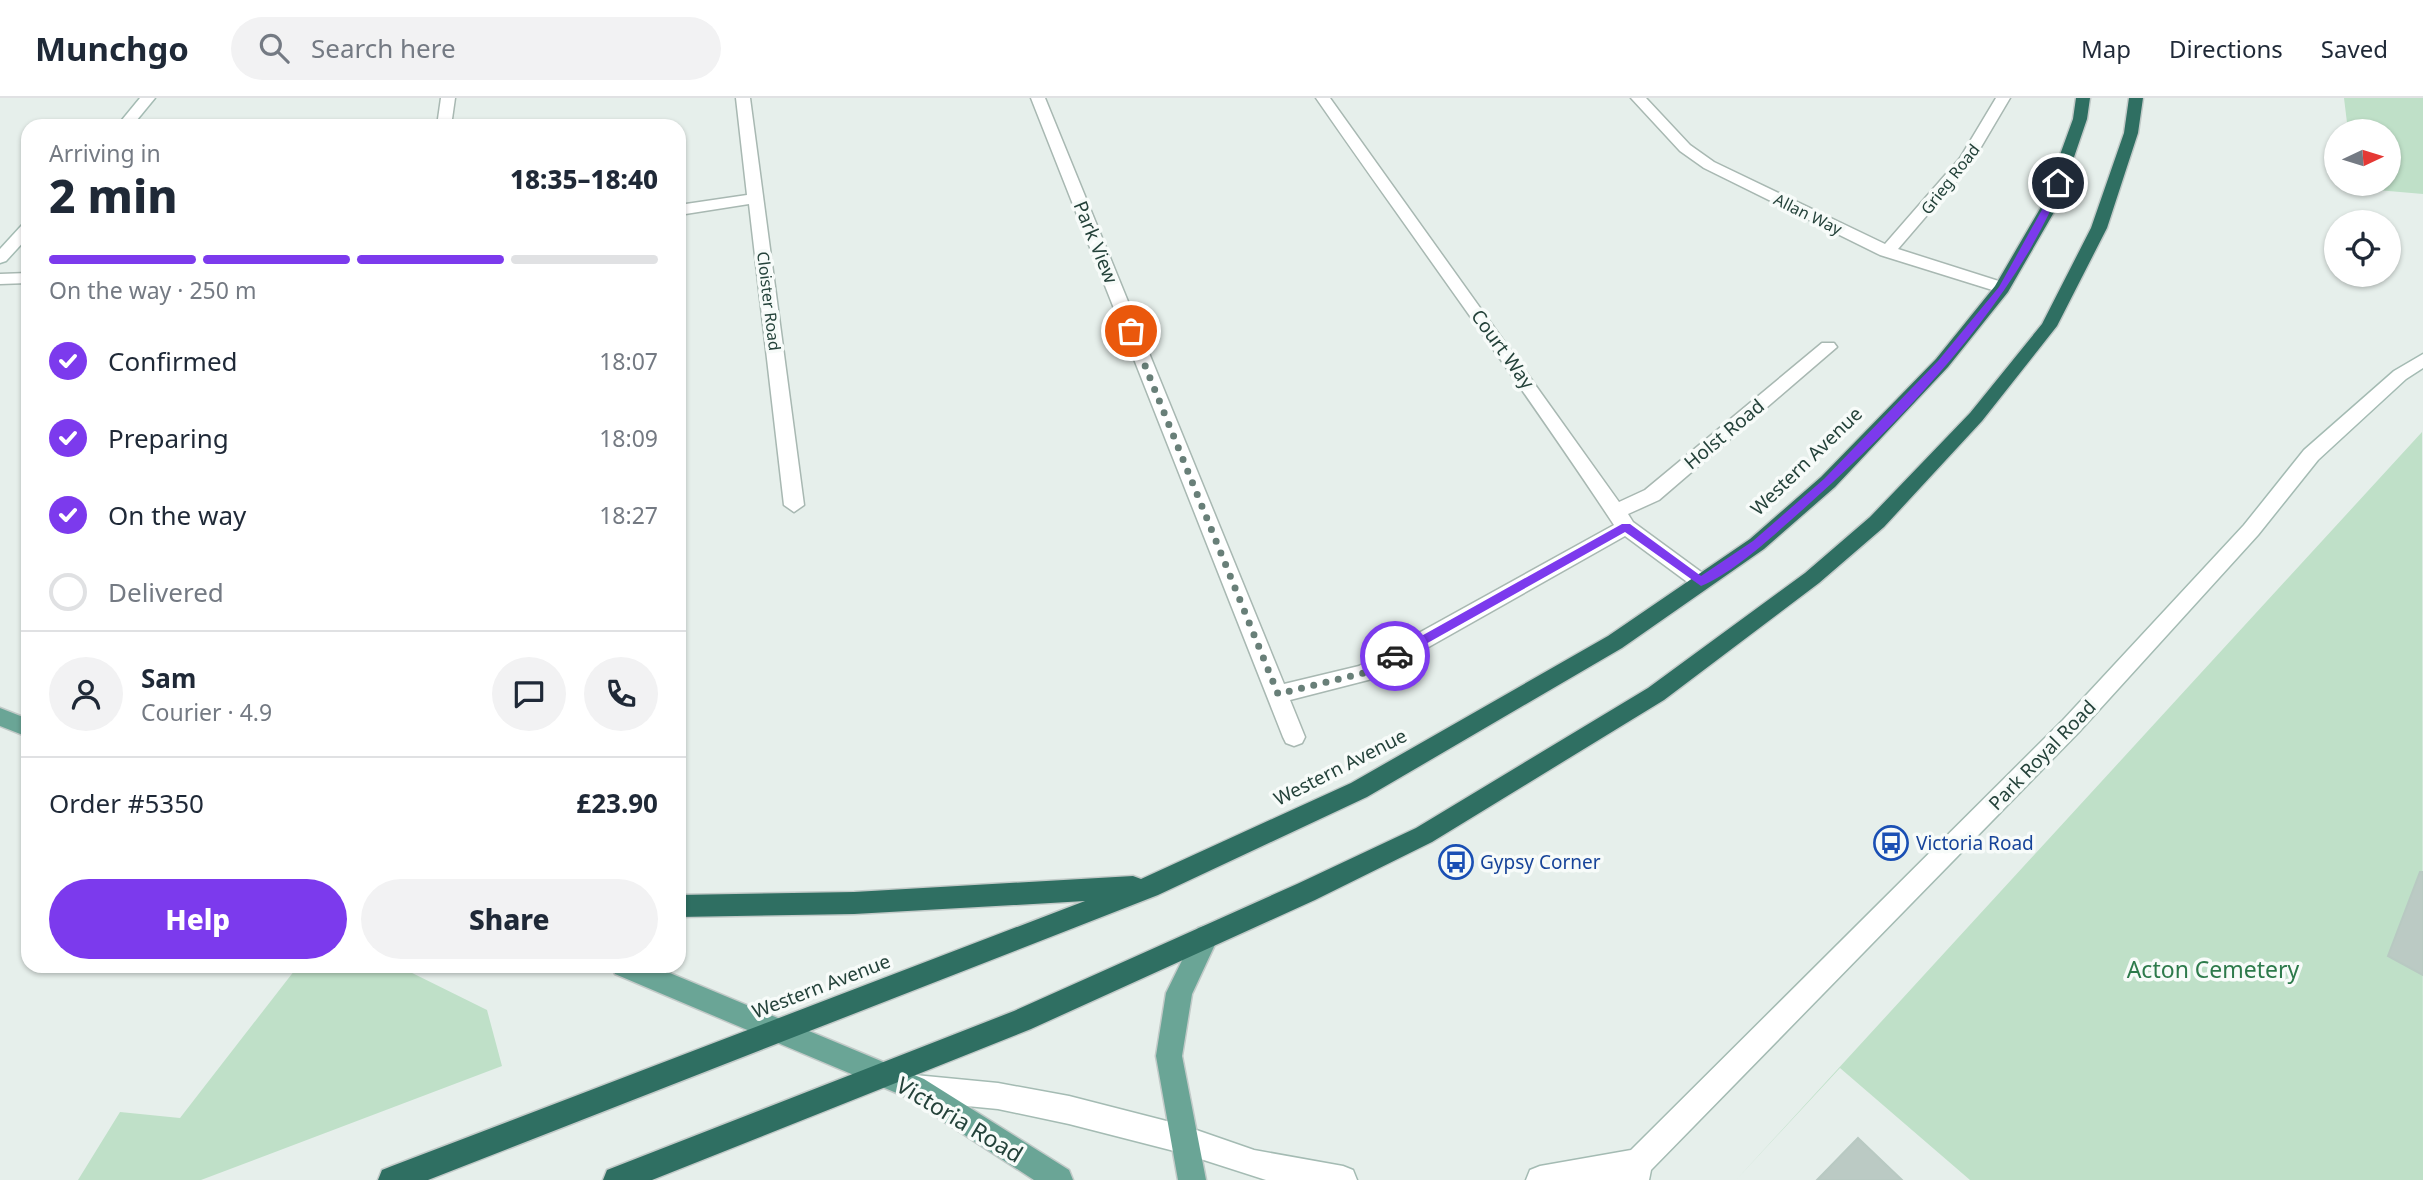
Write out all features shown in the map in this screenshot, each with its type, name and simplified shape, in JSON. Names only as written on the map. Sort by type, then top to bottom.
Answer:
[{"type":"highway","name":"Western Avenue","points":[[391,1180],[1149,887],[1359,790],[1615,642],[1757,544],[1828,482],[1942,363],[2003,288],[2049,207],[2080,119],[2083,98]]},
{"type":"highway","points":[[617,1180],[887,1076],[1154,963],[1424,835],[1522,778],[1656,694],[1812,578],[1877,522],[1976,417],[2049,326],[2099,228],[2132,133],[2136,98]]},
{"type":"highway","points":[[686,906],[854,903],[1149,887]]},
{"type":"main road","points":[[0,716],[21,724]]},
{"type":"main road","points":[[1192,1180],[1182,1139],[1169,1056],[1179,993],[1207,936]]},
{"type":"main road","name":"Victoria Road","points":[[641,973],[915,1088],[1059,1180]]},
{"type":"street","points":[[130,119],[148,98]]},
{"type":"street","points":[[445,119],[448,98]]},
{"type":"street","name":"Cloister Road","points":[[743,98],[794,505]]},
{"type":"street","name":"Park View","points":[[1038,98],[1294,737]]},
{"type":"street","name":"Court Way","points":[[1323,98],[1494,341],[1554,420],[1620,519],[1701,582]]},
{"type":"street","name":"Allan Way","points":[[1638,98],[1696,157],[1886,252],[1933,269],[2003,288]]},
{"type":"street","name":"Grieg Road","points":[[1886,252],[1962,168],[1989,127],[2003,98]]},
{"type":"street","points":[[686,209],[755,198]]},
{"type":"street","points":[[0,258],[21,236]]},
{"type":"street","points":[[0,279],[21,278]]},
{"type":"street","name":"Holst Road","points":[[1278,694],[1364,673],[1620,519],[1828,347]]},
{"type":"street","name":"Park Royal Road","points":[[1636,1172],[2071,726],[2251,530],[2311,455],[2400,374],[2423,360]]},
{"type":"street","points":[[915,1088],[998,1097],[1069,1110],[1182,1139],[1254,1164],[1343,1180]]},
{"type":"street","points":[[1540,1180],[1636,1172]]},
{"type":"green space","points":[[2344,98],[2423,98],[2423,194],[2401,192],[2401,119],[2347,119]]},
{"type":"green space","name":"Acton Cemetery","points":[[2422,432],[2423,1180],[1970,1180],[1840,1068],[1736,1180]]},
{"type":"green space","points":[[293,973],[412,973],[487,1010],[502,1066],[201,1180],[78,1180],[120,1112],[180,1118]]},
{"type":"building","points":[[2420,872],[2423,872],[2423,975],[2388,956]]},
{"type":"building","points":[[1858,1138],[1902,1180],[1817,1180]]},
{"type":"way so far","points":[[1131,331],[1278,694],[1364,673],[1395,656]]},
{"type":"place","name":"Victoria Road","points":[[1891,843]]},
{"type":"place","name":"Gypsy Corner","points":[[1456,862]]},
{"type":"route","points":[[1395,656],[1626,527],[1701,582],[1757,544],[1828,482],[1942,363],[2003,288],[2049,207],[2058,183]]}]
